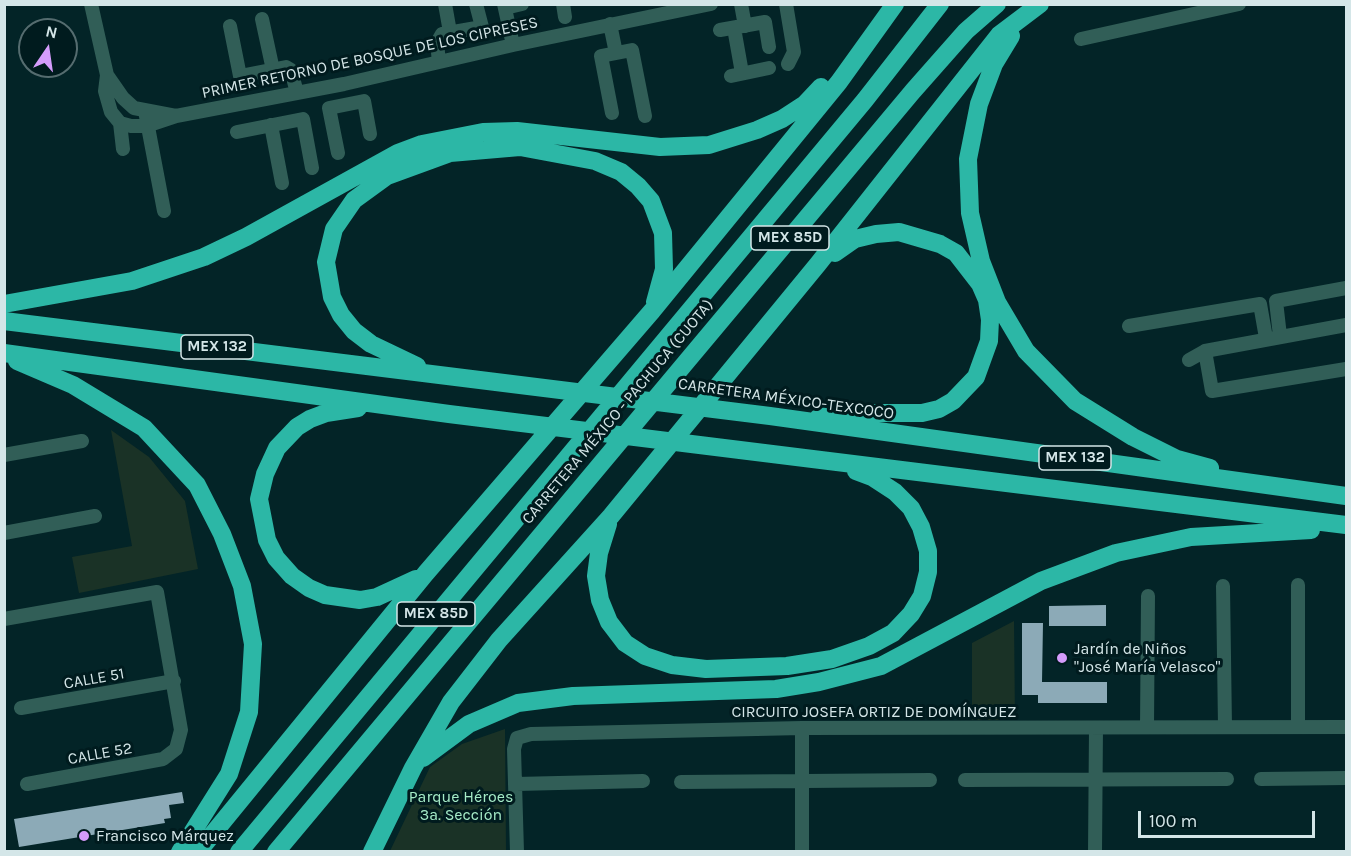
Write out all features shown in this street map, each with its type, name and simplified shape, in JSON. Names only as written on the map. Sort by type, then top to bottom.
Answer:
[{"type":"highway","points":[[198,852],[426,573],[652,311],[839,82],[895,4]]},
{"type":"highway","name":"CARRETERA MÉXICO - PACHUCA (CUOTA)","points":[[239,852],[857,109],[940,4]]},
{"type":"highway","name":"CARRETERA MÉXICO - PACHUCA (CUOTA)","points":[[276,852],[913,91],[966,31],[997,4]]},
{"type":"highway","points":[[372,852],[413,768],[451,702],[499,640],[611,516],[818,264],[999,35],[1040,4]]},
{"type":"highway","points":[[1022,19],[994,64],[979,104],[968,159],[970,213],[981,261],[997,302],[1026,351],[1075,401],[1133,437],[1177,459],[1278,488]]},
{"type":"highway","points":[[4,303],[122,284],[195,260],[246,237],[398,153],[451,137],[517,131],[623,144],[689,148],[729,140],[782,119],[805,104],[864,46]]},
{"type":"highway","points":[[429,373],[371,344],[354,331],[341,315],[332,297],[326,262],[334,229],[354,200],[387,176],[450,153],[520,147],[595,161],[621,172],[651,201],[663,233],[664,270],[652,311]]},
{"type":"highway","points":[[804,420],[842,413],[895,415],[939,409],[953,401],[976,377],[989,341],[990,320],[987,300],[980,284],[956,253],[940,244],[921,236],[899,232],[876,234],[855,239],[818,264]]},
{"type":"highway","name":"CARRETERA MÉXICO-TEXCOCO","points":[[4,321],[804,420],[1347,496]]},
{"type":"highway","points":[[4,355],[73,385],[144,428],[197,485],[222,534],[242,586],[254,644],[249,712],[229,774],[180,852]]},
{"type":"highway","name":"MEX 132","points":[[4,355],[378,405],[1347,527]]},
{"type":"highway","points":[[378,405],[326,413],[310,419],[285,438],[270,460],[263,480],[259,499],[261,524],[281,564],[309,588],[325,595],[360,600],[377,597],[393,592],[426,573]]},
{"type":"highway","points":[[611,516],[599,554],[596,576],[600,600],[609,622],[625,643],[645,656],[672,665],[706,669],[787,666],[832,658],[869,646],[885,638],[911,614],[922,596],[928,572],[928,551],[916,518],[895,492],[872,477],[823,460]]},
{"type":"highway","points":[[413,768],[445,740],[469,724],[518,703],[573,696],[776,689],[819,682],[881,666],[1041,581],[1116,554],[1152,544],[1228,533],[1347,527]]},
{"type":"street","name":"PRIMER RETORNO DE BOSQUE DE LOS CIPRESES","points":[[91,4],[107,75],[105,91],[111,112],[120,123],[146,126],[176,116],[344,84],[513,45],[711,4]]},
{"type":"street","points":[[444,4],[450,32]]},
{"type":"street","points":[[440,62],[438,38],[450,32],[482,27],[477,4]]},
{"type":"street","points":[[513,45],[505,6],[522,4]]},
{"type":"street","points":[[741,4],[736,75],[769,68]]},
{"type":"street","points":[[786,4],[794,52],[788,64]]},
{"type":"street","points":[[1082,39],[1239,4]]},
{"type":"street","points":[[262,19],[273,70]]},
{"type":"street","points":[[720,30],[765,22],[769,47]]},
{"type":"street","points":[[610,24],[616,53]]},
{"type":"street","points":[[230,26],[240,76],[286,67],[291,70],[297,93]]},
{"type":"street","points":[[612,113],[601,56],[632,50],[645,116]]},
{"type":"street","name":"PRIMER RETORNO DE BOSQUE DE LOS CIPRESES","points":[[107,75],[123,98],[134,108],[165,112],[176,116]]},
{"type":"street","points":[[344,84],[346,104]]},
{"type":"street","points":[[280,97],[278,124],[282,183]]},
{"type":"street","points":[[338,153],[329,108],[364,101],[370,135]]},
{"type":"street","points":[[145,111],[146,126],[164,211]]},
{"type":"street","points":[[237,132],[303,119],[312,168]]},
{"type":"street","points":[[120,123],[123,149]]},
{"type":"street","points":[[1273,337],[1275,301],[1347,288]]},
{"type":"street","points":[[1129,326],[1260,304],[1273,337]]},
{"type":"street","points":[[1189,360],[1205,351],[1347,325]]},
{"type":"street","points":[[1205,351],[1212,391],[1347,369]]},
{"type":"street","points":[[4,455],[82,441]]},
{"type":"street","points":[[4,533],[95,516]]},
{"type":"street","points":[[1298,585],[1298,727]]},
{"type":"street","points":[[1223,586],[1225,727]]},
{"type":"street","points":[[4,619],[157,592],[174,681]]},
{"type":"street","points":[[1147,727],[1148,596]]},
{"type":"street","name":"CALLE 51","points":[[21,708],[174,681]]},
{"type":"street","name":"CALLE 52","points":[[27,784],[163,759],[176,749],[181,730],[174,681]]},
{"type":"street","name":"CIRCUITO JOSEFA ORTIZ DE DOMÍNGUEZ","points":[[517,852],[514,748],[517,738],[531,734],[802,728],[1347,727]]},
{"type":"street","points":[[802,728],[802,852]]},
{"type":"street","points":[[1095,852],[1096,728]]},
{"type":"street","points":[[1261,778],[1347,778]]},
{"type":"street","points":[[681,782],[802,779],[930,780]]},
{"type":"street","points":[[965,780],[1227,779]]},
{"type":"street","points":[[516,784],[643,781]]},
{"type":"green space","points":[[111,430],[149,457],[185,501],[198,569],[79,593],[72,557],[132,546]]},
{"type":"green space","points":[[1014,621],[1015,720],[972,720],[972,643]]},
{"type":"green space","name":"Parque Héroes 3a. Sección","points":[[505,729],[506,851],[390,851],[430,767],[462,744]]},
{"type":"building","points":[[1106,605],[1106,626],[1049,626],[1049,606]]},
{"type":"building","points":[[1022,623],[1043,623],[1042,682],[1107,682],[1107,703],[1038,703],[1038,695],[1022,695]]},
{"type":"building","name":"Francisco Márquez","points":[[182,792],[184,803],[169,805],[171,818],[164,819],[165,823],[19,847],[14,819]]},
{"type":"place","name":"Jardín de Niños \"José María Velasco\"","points":[[1062,658]]},
{"type":"place","name":"Francisco Márquez","points":[[84,836]]}]
